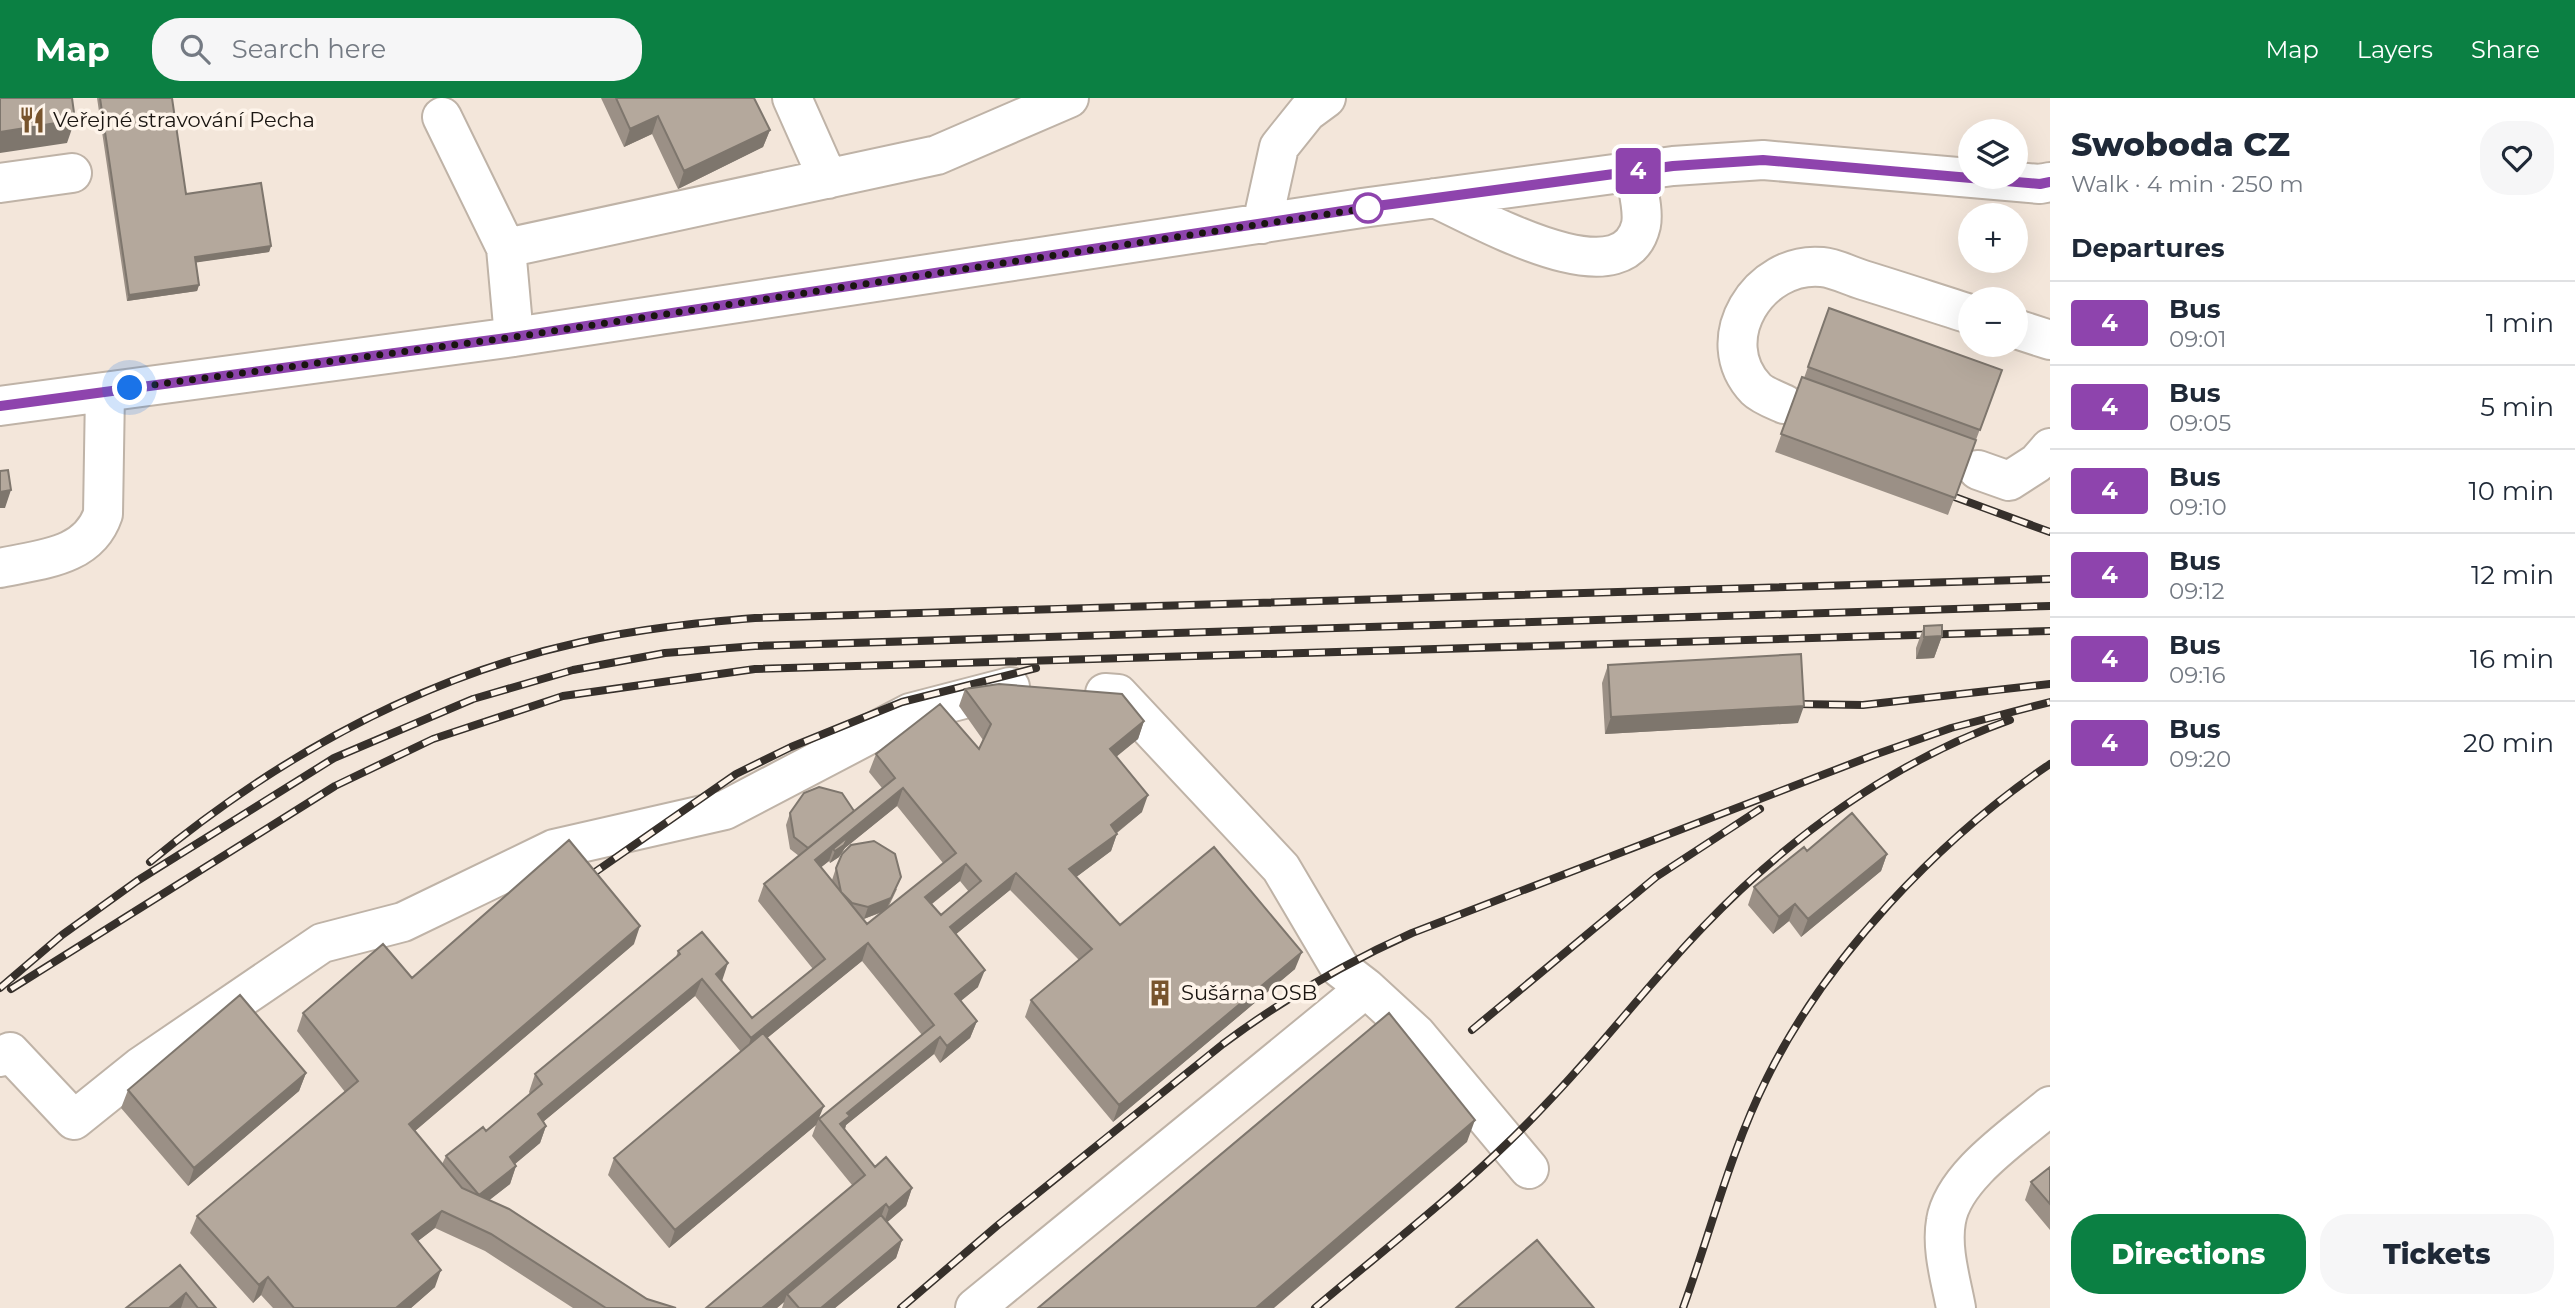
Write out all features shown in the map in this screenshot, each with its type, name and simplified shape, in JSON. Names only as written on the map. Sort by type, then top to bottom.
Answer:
[{"type":"street","points":[[792,98],[828,179]]},
{"type":"street","points":[[506,248],[937,155],[1069,98]]},
{"type":"street","points":[[1262,224],[1279,147],[1307,112],[1326,98]]},
{"type":"street","points":[[442,117],[506,248],[514,337]]},
{"type":"street","points":[[0,406],[514,337],[1435,198],[1635,171],[1763,160],[2040,184],[2050,182]]},
{"type":"street","points":[[1435,198],[1541,246],[1575,257],[1602,257],[1623,250],[1636,237],[1642,223],[1635,171]]},
{"type":"street","points":[[0,183],[72,173]]},
{"type":"street","points":[[1784,404],[1756,389],[1744,369],[1738,347],[1741,317],[1761,286],[1783,273],[1821,267],[1958,310]]},
{"type":"street","points":[[2028,333],[2050,340]]},
{"type":"street","points":[[0,568],[69,553],[98,530],[103,514],[105,392]]},
{"type":"street","points":[[1978,470],[2009,481],[2037,463],[2050,448]]},
{"type":"street","points":[[0,1057],[10,1052],[74,1120],[140,1067],[322,943],[403,922],[554,849],[725,810],[911,713],[1011,686],[1118,694],[1281,868],[1340,968],[1416,1034],[1530,1169]]},
{"type":"street","points":[[975,1308],[1366,988]]},
{"type":"street","points":[[1956,1308],[1947,1262],[1945,1224],[1951,1202],[1968,1177],[2050,1106]]},
{"type":"building","points":[[0,98],[72,98],[75,120],[0,132]]},
{"type":"building","points":[[100,98],[172,98],[186,194],[261,183],[271,246],[195,257],[199,285],[129,295]]},
{"type":"building","points":[[616,98],[754,98],[770,130],[684,171],[658,116],[630,129]]},
{"type":"building","points":[[1829,308],[1958,354],[1958,357],[1966,357],[2002,370],[1980,430],[1808,367]]},
{"type":"building","points":[[1802,377],[1976,440],[1955,498],[1781,434]]},
{"type":"building","points":[[8,470],[11,490],[0,492],[0,471]]},
{"type":"building","points":[[1942,625],[1942,636],[1924,637],[1924,626]]},
{"type":"building","points":[[1801,654],[1804,706],[1611,717],[1608,665]]},
{"type":"building","points":[[999,684],[1122,694],[1144,721],[1110,749],[1148,795],[1111,825],[1117,834],[1069,869],[1120,925],[1214,847],[1302,952],[1119,1105],[1031,1000],[1092,949],[1016,873],[950,927],[985,970],[955,994],[977,1021],[947,1046],[940,1037],[847,1113],[850,1116],[840,1124],[875,1167],[886,1157],[912,1188],[889,1208],[886,1204],[762,1308],[706,1308],[865,1175],[819,1119],[934,1025],[868,943],[751,1038],[702,979],[538,1114],[546,1126],[510,1157],[516,1166],[479,1195],[446,1156],[483,1127],[486,1131],[542,1084],[535,1074],[680,954],[678,951],[702,932],[728,963],[716,974],[752,1018],[825,959],[764,884],[895,778],[876,754],[940,704],[979,749],[991,724],[965,689]],"holes":[[[903,788],[956,853],[867,924],[815,860]],[[966,864],[981,881],[941,915],[925,897]]]},
{"type":"building","points":[[819,787],[842,793],[854,811],[808,848],[794,837],[790,813],[804,793]]},
{"type":"building","points":[[1852,813],[1887,854],[1808,919],[1795,904],[1779,917],[1754,887],[1804,847],[1807,851]]},
{"type":"building","points":[[849,836],[844,845],[835,851],[833,849]]},
{"type":"building","points":[[569,840],[640,926],[409,1124],[462,1188],[509,1209],[647,1299],[676,1308],[606,1308],[491,1234],[442,1211],[412,1234],[441,1270],[396,1308],[294,1308],[268,1277],[259,1285],[197,1216],[358,1081],[303,1013],[383,944],[412,978]]},
{"type":"building","points":[[874,841],[895,854],[901,877],[891,898],[868,907],[852,903],[841,892],[836,868],[842,854],[851,845]]},
{"type":"building","points":[[240,995],[306,1073],[194,1168],[128,1090]]},
{"type":"building","points":[[1389,1013],[1475,1120],[1256,1308],[1038,1308]]},
{"type":"building","points":[[763,1033],[824,1106],[675,1230],[614,1158]]},
{"type":"building","points":[[2050,1167],[2050,1204],[2031,1182]]},
{"type":"building","points":[[881,1215],[902,1240],[821,1308],[799,1308],[787,1294]]},
{"type":"building","points":[[1537,1240],[1594,1308],[1456,1308]]},
{"type":"building","points":[[180,1265],[216,1308],[198,1308],[186,1293],[169,1308],[126,1308]]},
{"type":"railway","points":[[1952,496],[2050,532]]},
{"type":"railway","points":[[150,862],[198,824],[300,756],[353,726],[408,700],[522,657],[602,637],[646,630],[755,618],[2050,579]]},
{"type":"railway","points":[[0,988],[62,935],[137,881],[334,758],[473,699],[573,670],[665,653],[755,646],[2050,606]]},
{"type":"railway","points":[[11,989],[335,786],[433,739],[563,696],[755,669],[2050,631]]},
{"type":"railway","points":[[588,877],[736,774],[791,747],[902,702],[1036,668]]},
{"type":"railway","points":[[1797,704],[1863,705],[2050,684]]},
{"type":"railway","points":[[901,1308],[998,1225],[1223,1044],[1291,997],[1363,957],[1412,933],[1874,755],[1951,728],[2050,702]]},
{"type":"railway","points":[[1315,1308],[1434,1209],[1519,1132],[1704,926],[1771,862],[1845,805],[1885,780],[1925,757],[2010,720]]},
{"type":"railway","points":[[1683,1308],[1754,1106],[1792,1033],[1821,988],[1889,904],[1927,864],[2008,794],[2050,764]]},
{"type":"railway","points":[[1472,1030],[1656,877],[1760,809]]},
{"type":"bus line","name":"4","points":[[0,406],[514,337],[1362,208],[1673,166],[1763,160],[2040,184],[2050,182]]},
{"type":"place","name":"Veřejné stravování Pecha","points":[[32,120]]},
{"type":"place","name":"Sušárna OSB","points":[[1160,993]]},
{"type":"route","points":[[130,388],[514,337],[1368,208]]}]
